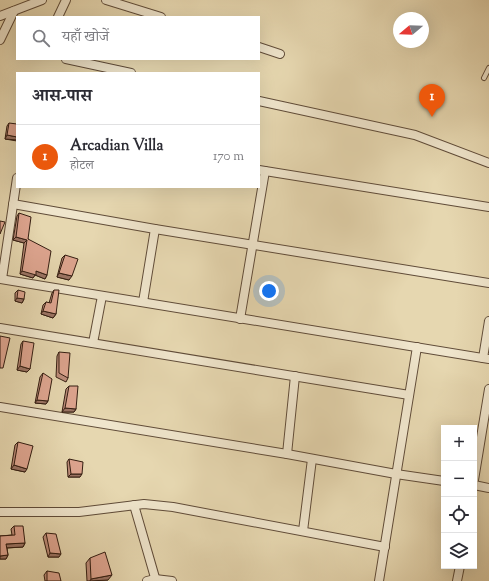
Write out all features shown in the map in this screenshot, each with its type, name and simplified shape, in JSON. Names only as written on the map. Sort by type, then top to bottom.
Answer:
[{"type":"street","points":[[0,16],[42,0]]},
{"type":"street","points":[[58,16],[66,0]]},
{"type":"street","points":[[106,0],[158,16]]},
{"type":"street","points":[[0,40],[14,11]]},
{"type":"street","points":[[260,47],[280,54]]},
{"type":"street","points":[[71,60],[126,72]]},
{"type":"street","points":[[260,101],[415,135],[489,163]]},
{"type":"street","points":[[260,185],[262,170],[489,207]]},
{"type":"street","points":[[16,184],[1,279],[486,359],[489,321]]},
{"type":"street","points":[[240,319],[260,188]]},
{"type":"street","points":[[13,204],[155,229],[489,283]]},
{"type":"street","points":[[143,302],[155,229]]},
{"type":"street","points":[[93,343],[102,296]]},
{"type":"street","points":[[0,328],[409,395]]},
{"type":"street","points":[[379,581],[417,347]]},
{"type":"street","points":[[287,454],[295,376]]},
{"type":"street","points":[[477,462],[489,389]]},
{"type":"street","points":[[0,407],[441,481]]},
{"type":"street","points":[[302,531],[312,459]]},
{"type":"street","points":[[477,486],[489,488]]},
{"type":"street","points":[[0,512],[79,512],[144,504],[173,507],[385,547]]},
{"type":"street","points":[[134,505],[153,580],[172,581]]},
{"type":"street","points":[[457,581],[459,569]]},
{"type":"lane","points":[[484,78],[489,68]]},
{"type":"building","points":[[9,123],[16,124],[16,137],[7,135]]},
{"type":"building","points":[[19,213],[31,217],[28,239],[51,251],[47,275],[36,271],[36,275],[22,271],[27,240],[16,237]]},
{"type":"building","points":[[0,221],[5,222],[0,234]]},
{"type":"building","points":[[65,255],[78,259],[72,276],[59,273]]},
{"type":"building","points":[[18,290],[25,292],[24,299],[17,298]]},
{"type":"building","points":[[54,290],[59,290],[56,314],[43,311],[46,302],[51,303]]},
{"type":"building","points":[[0,336],[10,338],[3,368],[0,368]]},
{"type":"building","points":[[23,341],[34,343],[30,369],[20,366]]},
{"type":"building","points":[[59,352],[70,353],[68,378],[59,373]]},
{"type":"building","points":[[43,373],[52,379],[48,401],[37,400]]},
{"type":"building","points":[[69,386],[78,386],[76,409],[65,408]]},
{"type":"building","points":[[18,442],[33,446],[27,469],[14,465]]},
{"type":"building","points":[[69,459],[83,462],[82,474],[71,474]]},
{"type":"building","points":[[14,526],[23,526],[25,543],[6,544],[8,555],[0,556],[0,536],[15,535]]},
{"type":"building","points":[[46,533],[56,534],[61,554],[50,553]]},
{"type":"building","points":[[105,552],[112,575],[91,579],[90,558]]},
{"type":"building","points":[[47,571],[59,573],[61,581],[47,581]]},
{"type":"place","name":"Arcadian Villa","points":[[432,117]]}]
